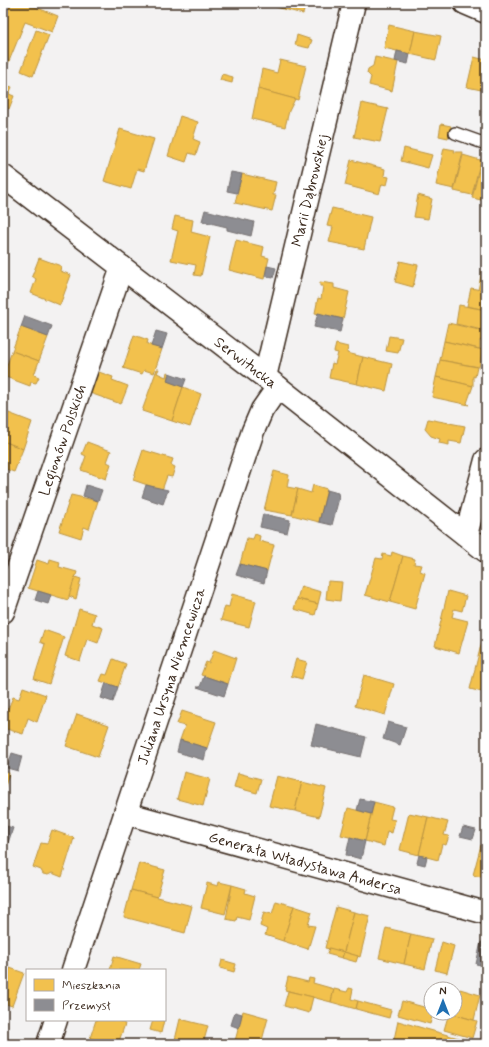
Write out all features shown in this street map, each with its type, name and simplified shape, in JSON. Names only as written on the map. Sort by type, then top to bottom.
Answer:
[{"type":"street","name":"Marii Dąbrowskiej","points":[[271,382],[354,3]]},
{"type":"street","points":[[465,3],[486,12]]},
{"type":"street","name":"Serwitucka","points":[[3,176],[271,382],[486,551]]},
{"type":"street","name":"Legionów Polskich","points":[[3,612],[122,267]]},
{"type":"street","name":"Juliana Ursyna Niemcewicza","points":[[73,969],[253,431],[262,410],[271,382]]},
{"type":"street","points":[[466,535],[486,460]]},
{"type":"street","name":"Generała Władysława Andersa","points":[[125,813],[486,913]]},
{"type":"street","points":[[48,1044],[56,1021]]},
{"type":"lane","points":[[455,133],[486,144]]},
{"type":"building: Mieszkania","points":[[3,3],[25,3],[58,16],[52,32],[25,22],[3,76]]},
{"type":"building: Mieszkania","points":[[277,3],[306,3],[303,14],[276,7]]},
{"type":"building: Mieszkania","points":[[389,25],[415,31],[410,54],[384,48]]},
{"type":"building: Mieszkania","points":[[36,30],[49,35],[33,76],[21,71]]},
{"type":"building: Mieszkania","points":[[415,31],[441,36],[436,60],[410,54]]},
{"type":"building: Mieszkania","points":[[297,35],[312,40],[309,48],[295,45]]},
{"type":"building: Mieszkania","points":[[375,57],[398,62],[392,91],[369,85],[371,77],[367,73],[368,69],[373,66]]},
{"type":"building: Mieszkania","points":[[474,57],[486,60],[486,91],[467,87]]},
{"type":"building: Mieszkania","points":[[280,60],[306,66],[298,100],[258,89],[262,69],[277,73]]},
{"type":"building: Mieszkania","points":[[222,74],[233,77],[232,83],[220,80]]},
{"type":"building: Mieszkania","points":[[3,84],[12,87],[9,94],[14,96],[9,109],[4,107],[3,109]]},
{"type":"building: Mieszkania","points":[[258,89],[295,99],[289,111],[285,127],[252,119]]},
{"type":"building: Mieszkania","points":[[362,103],[388,109],[380,142],[354,137]]},
{"type":"building: Mieszkania","points":[[180,116],[198,122],[193,139],[200,142],[196,155],[189,153],[186,162],[168,156]]},
{"type":"building: Mieszkania","points":[[441,124],[451,126],[448,138],[439,136]]},
{"type":"building: Mieszkania","points":[[120,129],[154,139],[144,171],[137,169],[131,189],[104,181]]},
{"type":"building: Mieszkania","points":[[404,148],[432,155],[428,168],[401,161]]},
{"type":"building: Mieszkania","points":[[444,148],[455,150],[454,152],[463,152],[454,189],[436,185]]},
{"type":"building: Mieszkania","points":[[463,155],[481,159],[472,195],[454,191]]},
{"type":"building: Mieszkania","points":[[351,160],[385,169],[384,176],[389,177],[387,185],[382,184],[379,194],[345,185]]},
{"type":"building: Mieszkania","points":[[481,162],[486,163],[486,201],[472,198]]},
{"type":"building: Mieszkania","points":[[242,174],[276,182],[273,195],[276,195],[272,211],[235,203]]},
{"type":"building: Mieszkania","points":[[418,195],[432,199],[428,219],[414,217]]},
{"type":"building: Mieszkania","points":[[332,208],[371,217],[364,249],[329,242],[333,227],[327,226]]},
{"type":"building: Mieszkania","points":[[175,216],[193,220],[191,232],[210,237],[201,276],[194,275],[196,265],[171,260],[178,231],[172,229]]},
{"type":"building: Mieszkania","points":[[236,240],[264,247],[262,256],[269,258],[264,279],[229,270]]},
{"type":"building: Mieszkania","points":[[39,258],[61,266],[60,271],[71,275],[60,305],[31,293],[36,279],[32,276]]},
{"type":"building: Mieszkania","points":[[400,261],[418,265],[413,287],[395,282]]},
{"type":"building: Mieszkania","points":[[482,271],[486,272],[486,291],[478,290]]},
{"type":"building: Mieszkania","points":[[320,282],[334,284],[334,288],[349,292],[343,319],[315,313],[318,298],[321,299],[323,286],[320,286]]},
{"type":"building: Mieszkania","points":[[471,288],[486,291],[486,310],[467,306]]},
{"type":"building: Mieszkania","points":[[459,305],[486,310],[486,331],[456,324]]},
{"type":"building: Mieszkania","points":[[448,323],[484,331],[482,341],[480,340],[480,349],[444,341]]},
{"type":"building: Mieszkania","points":[[21,327],[48,337],[39,361],[12,351]]},
{"type":"building: Mieszkania","points":[[134,335],[148,340],[147,344],[162,349],[154,373],[144,370],[142,374],[123,368]]},
{"type":"building: Mieszkania","points":[[389,336],[402,338],[398,353],[386,351]]},
{"type":"building: Mieszkania","points":[[444,341],[483,350],[479,367],[440,360]]},
{"type":"building: Mieszkania","points":[[336,344],[348,347],[347,353],[363,357],[357,384],[329,378],[332,363],[335,364],[338,353],[334,352]]},
{"type":"building: Mieszkania","points":[[12,351],[39,361],[34,375],[39,377],[36,383],[31,382],[30,386],[3,376]]},
{"type":"building: Mieszkania","points":[[363,357],[392,364],[386,391],[357,384]]},
{"type":"building: Mieszkania","points":[[440,360],[477,367],[475,377],[473,376],[473,386],[436,377]]},
{"type":"building: Mieszkania","points":[[157,369],[159,369],[157,373],[166,377],[167,372],[169,373],[167,381],[183,387],[172,421],[142,411]]},
{"type":"building: Mieszkania","points":[[96,371],[113,377],[112,380],[128,386],[121,404],[87,392]]},
{"type":"building: Mieszkania","points":[[436,377],[473,386],[467,403],[469,405],[432,397]]},
{"type":"building: Mieszkania","points":[[183,387],[201,394],[190,427],[172,421]]},
{"type":"building: Mieszkania","points":[[6,412],[32,422],[23,449],[3,441],[3,419]]},
{"type":"building: Mieszkania","points":[[428,419],[465,426],[461,443],[449,441],[449,445],[439,443],[440,439],[431,436],[425,429]]},
{"type":"building: Mieszkania","points":[[3,441],[23,449],[14,472],[3,468]]},
{"type":"building: Mieszkania","points":[[87,442],[111,451],[107,462],[111,464],[106,479],[81,470],[86,456],[82,454]]},
{"type":"building: Mieszkania","points":[[143,450],[173,459],[171,465],[175,467],[172,477],[167,476],[162,490],[133,480]]},
{"type":"building: Mieszkania","points":[[274,471],[289,475],[287,487],[298,489],[292,515],[264,510]]},
{"type":"building: Mieszkania","points":[[313,485],[327,489],[319,522],[292,515],[298,489],[311,493]]},
{"type":"building: Mieszkania","points":[[71,495],[98,501],[89,529],[84,527],[81,538],[59,531]]},
{"type":"building: Mieszkania","points":[[255,534],[260,536],[259,541],[274,545],[267,571],[240,564],[247,538],[253,539]]},
{"type":"building: Mieszkania","points":[[392,552],[403,556],[390,602],[365,595],[376,558],[382,559],[383,554],[391,556]]},
{"type":"building: Mieszkania","points":[[403,556],[415,559],[414,564],[422,565],[420,571],[425,573],[415,609],[390,602]]},
{"type":"building: Mieszkania","points":[[50,559],[60,562],[59,567],[77,572],[68,600],[28,588],[37,560],[49,564]]},
{"type":"building: Mieszkania","points":[[75,577],[81,579],[76,599],[69,596]]},
{"type":"building: Mieszkania","points":[[328,581],[342,582],[340,601],[326,599]]},
{"type":"building: Mieszkania","points":[[301,586],[321,592],[318,604],[297,599]]},
{"type":"building: Mieszkania","points":[[448,591],[466,596],[462,611],[454,609],[452,617],[468,621],[459,653],[435,646]]},
{"type":"building: Mieszkania","points":[[232,594],[256,601],[249,627],[221,620],[225,606],[229,607]]},
{"type":"building: Mieszkania","points":[[297,599],[318,604],[315,615],[294,609]]},
{"type":"building: Mieszkania","points":[[79,609],[95,614],[92,624],[103,628],[98,643],[87,639],[80,661],[65,656]]},
{"type":"building: Mieszkania","points":[[486,629],[486,693],[470,689]]},
{"type":"building: Mieszkania","points":[[44,630],[64,637],[49,684],[34,679],[45,644],[40,642]]},
{"type":"building: Mieszkania","points":[[214,650],[236,658],[228,684],[201,675],[206,662],[209,663]]},
{"type":"building: Mieszkania","points":[[113,659],[126,664],[118,687],[100,681],[103,674],[107,675]]},
{"type":"building: Mieszkania","points":[[296,659],[307,662],[302,679],[291,676]]},
{"type":"building: Mieszkania","points":[[364,675],[394,684],[385,715],[355,706]]},
{"type":"building: Mieszkania","points":[[23,687],[46,695],[37,722],[28,718],[23,734],[3,728],[3,708],[8,709],[13,697],[19,699]]},
{"type":"building: Mieszkania","points":[[182,711],[216,722],[207,748],[180,740],[185,726],[177,724]]},
{"type":"building: Mieszkania","points":[[77,714],[109,725],[98,757],[66,746]]},
{"type":"building: Mieszkania","points":[[4,771],[9,773],[3,793],[3,773]]},
{"type":"building: Mieszkania","points":[[184,772],[210,779],[203,806],[177,799]]},
{"type":"building: Mieszkania","points":[[238,773],[261,779],[257,793],[234,787]]},
{"type":"building: Mieszkania","points":[[277,776],[302,782],[295,811],[269,806]]},
{"type":"building: Mieszkania","points":[[302,782],[326,788],[319,817],[295,811]]},
{"type":"building: Mieszkania","points":[[374,802],[393,807],[390,819],[395,820],[392,833],[387,831],[384,846],[365,841]]},
{"type":"building: Mieszkania","points":[[348,808],[371,814],[365,841],[341,835]]},
{"type":"building: Mieszkania","points":[[409,813],[428,817],[419,855],[400,850]]},
{"type":"building: Mieszkania","points":[[428,817],[448,822],[444,835],[449,836],[446,845],[442,844],[438,860],[419,855]]},
{"type":"building: Mieszkania","points":[[52,830],[74,838],[62,877],[52,873],[48,875],[43,874],[41,870],[33,867],[41,843],[47,844]]},
{"type":"building: Mieszkania","points":[[481,845],[486,846],[485,878],[473,875]]},
{"type":"building: Mieszkania","points":[[139,863],[165,870],[157,897],[131,890]]},
{"type":"building: Mieszkania","points":[[219,882],[232,885],[225,914],[201,908],[207,883],[218,886]]},
{"type":"building: Mieszkania","points":[[232,885],[246,889],[245,893],[255,896],[249,920],[237,917],[236,921],[226,919]]},
{"type":"building: Mieszkania","points":[[131,890],[192,906],[185,933],[124,917]]},
{"type":"building: Mieszkania","points":[[276,901],[294,906],[283,941],[265,935],[267,929],[260,926],[264,912],[272,914]]},
{"type":"building: Mieszkania","points":[[294,906],[312,912],[308,925],[315,926],[308,949],[283,941]]},
{"type":"building: Mieszkania","points":[[336,907],[354,912],[344,952],[325,948]]},
{"type":"building: Mieszkania","points":[[354,912],[370,916],[360,957],[344,952]]},
{"type":"building: Mieszkania","points":[[386,928],[411,934],[404,964],[379,958]]},
{"type":"building: Mieszkania","points":[[411,934],[432,939],[425,969],[404,964]]},
{"type":"building: Mieszkania","points":[[442,942],[454,946],[447,973],[435,970]]},
{"type":"building: Mieszkania","points":[[329,948],[344,952],[342,958],[327,954]]},
{"type":"building: Mieszkania","points":[[344,952],[358,956],[356,962],[342,958]]},
{"type":"building: Mieszkania","points":[[114,956],[141,964],[139,969],[110,969]]},
{"type":"building: Mieszkania","points":[[222,960],[236,964],[234,972],[220,968]]},
{"type":"building: Mieszkania","points":[[10,968],[24,973],[12,1006],[3,1003],[6,980],[3,979],[3,971],[8,973]]},
{"type":"building: Mieszkania","points":[[288,977],[308,982],[309,978],[314,979],[313,983],[334,989],[331,1002],[285,990]]},
{"type":"building: Mieszkania","points":[[349,988],[353,989],[351,999],[358,1001],[356,1009],[331,1002],[334,989],[347,992]]},
{"type":"building: Mieszkania","points":[[463,990],[480,995],[474,1020],[463,1017]]},
{"type":"building: Mieszkania","points":[[288,991],[313,997],[309,1013],[284,1006]]},
{"type":"building: Mieszkania","points":[[358,1001],[391,1010],[389,1018],[356,1009]]},
{"type":"building: Mieszkania","points":[[402,1001],[423,1007],[423,1021],[431,1021],[430,1024],[398,1015]]},
{"type":"building: Mieszkania","points":[[243,1011],[268,1018],[261,1044],[244,1044],[235,1041]]},
{"type":"building: Mieszkania","points":[[463,1017],[477,1021],[472,1038],[444,1030],[447,1021],[463,1021]]},
{"type":"building: Mieszkania","points":[[180,1019],[208,1026],[203,1044],[174,1044]]},
{"type":"building: Mieszkania","points":[[96,1021],[119,1021],[125,1024],[118,1044],[108,1044],[90,1038]]},
{"type":"building: Mieszkania","points":[[153,1021],[164,1021],[161,1033],[150,1030]]},
{"type":"building: Mieszkania","points":[[398,1021],[455,1037],[453,1044],[418,1044],[409,1040],[408,1044],[393,1044]]},
{"type":"building: Mieszkania","points":[[455,1037],[482,1044],[453,1044]]},
{"type":"building: Przemysł","points":[[397,51],[410,54],[408,64],[395,61]]},
{"type":"building: Przemysł","points":[[231,172],[242,174],[237,193],[227,191]]},
{"type":"building: Przemysł","points":[[205,210],[254,222],[251,236],[227,230],[227,227],[202,221]]},
{"type":"building: Przemysł","points":[[267,266],[276,268],[273,278],[265,276]]},
{"type":"building: Przemysł","points":[[318,313],[343,319],[340,332],[314,327]]},
{"type":"building: Przemysł","points":[[25,316],[52,326],[48,337],[21,327]]},
{"type":"building: Przemysł","points":[[156,331],[167,334],[162,349],[151,346]]},
{"type":"building: Przemysł","points":[[169,373],[186,379],[183,387],[167,381]]},
{"type":"building: Przemysł","points":[[86,485],[102,490],[98,501],[83,496]]},
{"type":"building: Przemysł","points":[[146,485],[168,490],[163,504],[142,497]]},
{"type":"building: Przemysł","points":[[327,490],[338,493],[339,498],[332,525],[319,522]]},
{"type":"building: Przemysł","points":[[263,514],[290,520],[287,533],[260,527]]},
{"type":"building: Przemysł","points":[[240,564],[267,571],[264,583],[236,575]]},
{"type":"building: Przemysł","points":[[38,591],[51,595],[48,604],[35,600]]},
{"type":"building: Przemysł","points":[[204,676],[228,684],[224,696],[197,687],[200,687]]},
{"type":"building: Przemysł","points":[[106,683],[118,687],[113,702],[101,698]]},
{"type":"building: Przemysł","points":[[388,722],[406,727],[400,745],[383,739]]},
{"type":"building: Przemysł","points":[[316,724],[366,737],[361,757],[311,745]]},
{"type":"building: Przemysł","points":[[180,740],[207,748],[204,760],[177,752]]},
{"type":"building: Przemysł","points":[[12,753],[22,756],[18,771],[7,768]]},
{"type":"building: Przemysł","points":[[360,799],[374,802],[371,814],[357,810]]},
{"type":"building: Przemysł","points":[[3,825],[13,828],[4,855],[3,855]]},
{"type":"building: Przemysł","points":[[463,827],[476,830],[473,839],[460,836]]},
{"type":"building: Przemysł","points":[[350,837],[365,841],[361,859],[346,855]]},
{"type":"building: Przemysł","points":[[419,855],[427,857],[425,865],[417,863]]},
{"type":"building: Przemysł","points":[[481,942],[486,943],[485,966],[476,964]]},
{"type":"building: Przemysł","points":[[235,1012],[242,1014],[239,1028],[231,1025]]}]
